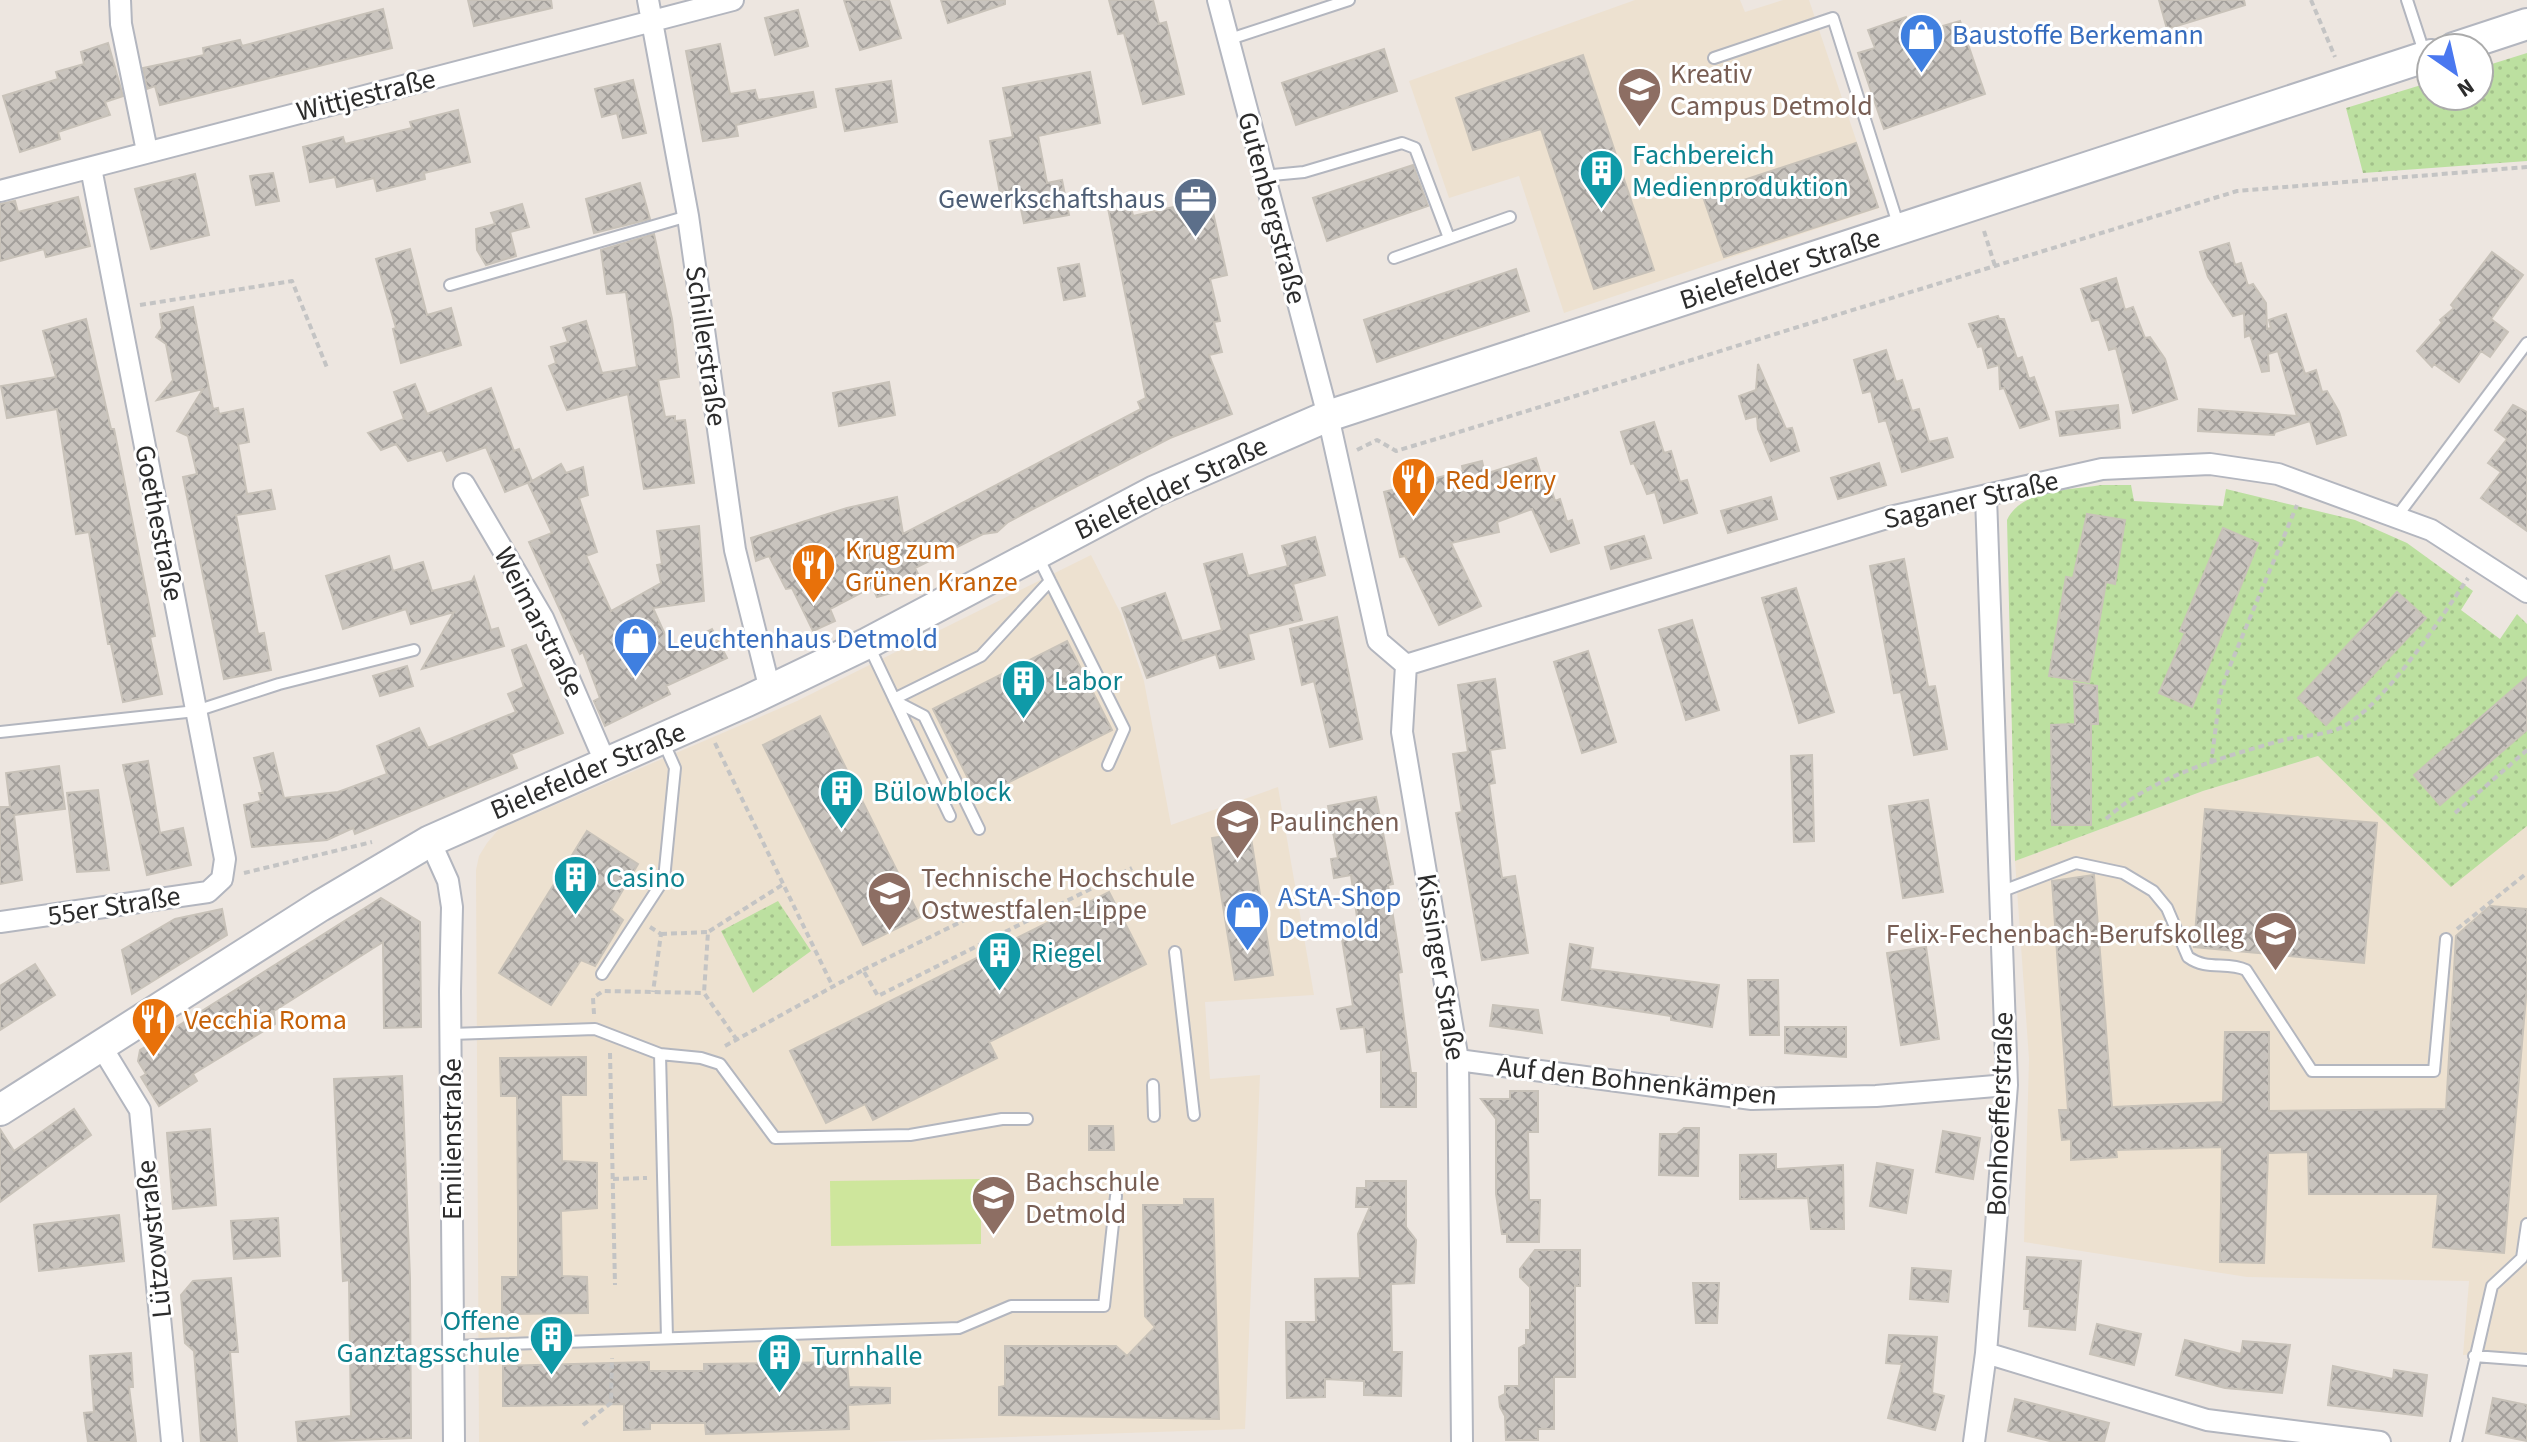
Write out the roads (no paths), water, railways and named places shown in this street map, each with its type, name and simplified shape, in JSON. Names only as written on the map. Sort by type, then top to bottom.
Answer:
[{"type":"main road","name":"Bielefelder Straße","points":[[2495,34],[2527,24]]},
{"type":"main road","name":"Bielefelder Straße","points":[[0,1110],[333,898],[430,841],[663,741],[868,643],[1155,491],[1328,416],[2415,60]]},
{"type":"street","points":[[120,0],[121,24],[147,151]]},
{"type":"street","name":"Schillerstraße","points":[[648,0],[688,216],[735,550],[770,690]]},
{"type":"street","name":"Wittjestraße","points":[[0,191],[733,0]]},
{"type":"street","name":"Gutenbergstraße","points":[[1218,0],[1262,176],[1328,416]]},
{"type":"street","name":"Goethestraße","points":[[91,168],[225,859],[222,879]]},
{"type":"street","points":[[1328,416],[1378,641],[1406,665]]},
{"type":"street","name":"Saganer Straße","points":[[1406,665],[1890,517],[2102,469],[2210,464],[2278,474],[2398,515],[2481,560],[2527,592]]},
{"type":"street","name":"Weimarstraße","points":[[464,484],[543,618],[606,764]]},
{"type":"street","name":"Bonhoefferstraße","points":[[1974,1442],[1986,1353],[2007,1085],[1986,497]]},
{"type":"street","name":"Kissinger Straße","points":[[1406,665],[1402,732],[1458,1060],[1462,1442]]},
{"type":"street","name":"Emilienstraße","points":[[430,841],[448,881],[452,907],[454,1442]]},
{"type":"street","name":"55er Straße","points":[[0,922],[208,892],[222,879]]},
{"type":"street","name":"Lützowstraße","points":[[101,1046],[140,1110],[172,1442]]},
{"type":"street","name":"Auf den Bohnenkämpen","points":[[1458,1060],[1752,1099],[1876,1096],[2007,1085]]},
{"type":"street","points":[[1986,1353],[2207,1420],[2380,1442]]},
{"type":"lane","points":[[1227,40],[1349,0]]},
{"type":"lane","points":[[2407,0],[2425,32]]},
{"type":"lane","points":[[1714,58],[1833,18],[1900,230]]},
{"type":"lane","points":[[1262,176],[1304,172],[1402,143],[1415,148],[1449,238]]},
{"type":"lane","points":[[450,285],[688,216]]},
{"type":"lane","points":[[1394,258],[1510,217]]},
{"type":"lane","points":[[2398,515],[2527,343]]},
{"type":"lane","points":[[1036,553],[1124,729],[1108,765]]},
{"type":"lane","points":[[894,700],[981,656],[1050,581]]},
{"type":"lane","points":[[868,643],[950,816]]},
{"type":"lane","points":[[0,732],[196,711],[279,684],[414,650]]},
{"type":"lane","points":[[894,700],[924,716],[979,829]]},
{"type":"lane","points":[[602,974],[664,879],[675,768],[663,741]]},
{"type":"lane","points":[[2000,892],[2076,863],[2105,867],[2140,881],[2167,908],[2188,957],[2208,966],[2239,966],[2246,970],[2312,1071],[2434,1071],[2446,939]]},
{"type":"lane","points":[[1175,952],[1194,1115]]},
{"type":"lane","points":[[451,1034],[595,1029],[660,1054],[701,1058],[720,1064],[775,1138],[910,1135],[1002,1119],[1027,1119]]},
{"type":"lane","points":[[660,1054],[667,1338]]},
{"type":"lane","points":[[1153,1085],[1154,1116]]},
{"type":"lane","points":[[453,1346],[959,1328],[1011,1306],[1104,1306],[1116,1196]]},
{"type":"lane","points":[[2456,1442],[2492,1286],[2522,1258],[2527,1224]]},
{"type":"lane","points":[[2474,1356],[2527,1360]]},
{"type":"place","name":"Baustoffe Berkemann","points":[[1921,74]]},
{"type":"place","name":"Kreativ Campus Detmold","points":[[1639,129]]},
{"type":"place","name":"Fachbereich Medienproduktion","points":[[1601,210]]},
{"type":"place","name":"Gewerkschaftshaus","points":[[1196,238]]},
{"type":"place","name":"Red Jerry","points":[[1414,519]]},
{"type":"place","name":"Krug zum Grünen Kranze","points":[[814,605]]},
{"type":"place","name":"Leuchtenhaus Detmold","points":[[635,678]]},
{"type":"place","name":"Labor","points":[[1023,720]]},
{"type":"place","name":"Bülowblock","points":[[842,831]]},
{"type":"place","name":"Paulinchen","points":[[1238,861]]},
{"type":"place","name":"Casino","points":[[575,917]]},
{"type":"place","name":"Technische Hochschule Ostwestfalen-Lippe","points":[[890,933]]},
{"type":"place","name":"AStA-Shop Detmold","points":[[1247,952]]},
{"type":"place","name":"Felix-Fechenbach-Berufskolleg","points":[[2275,973]]},
{"type":"place","name":"Riegel","points":[[1000,992]]},
{"type":"place","name":"Vecchia Roma","points":[[153,1059]]},
{"type":"place","name":"Bachschule Detmold","points":[[994,1237]]},
{"type":"place","name":"Offene Ganztagsschule","points":[[551,1376]]},
{"type":"place","name":"Turnhalle","points":[[780,1395]]}]
